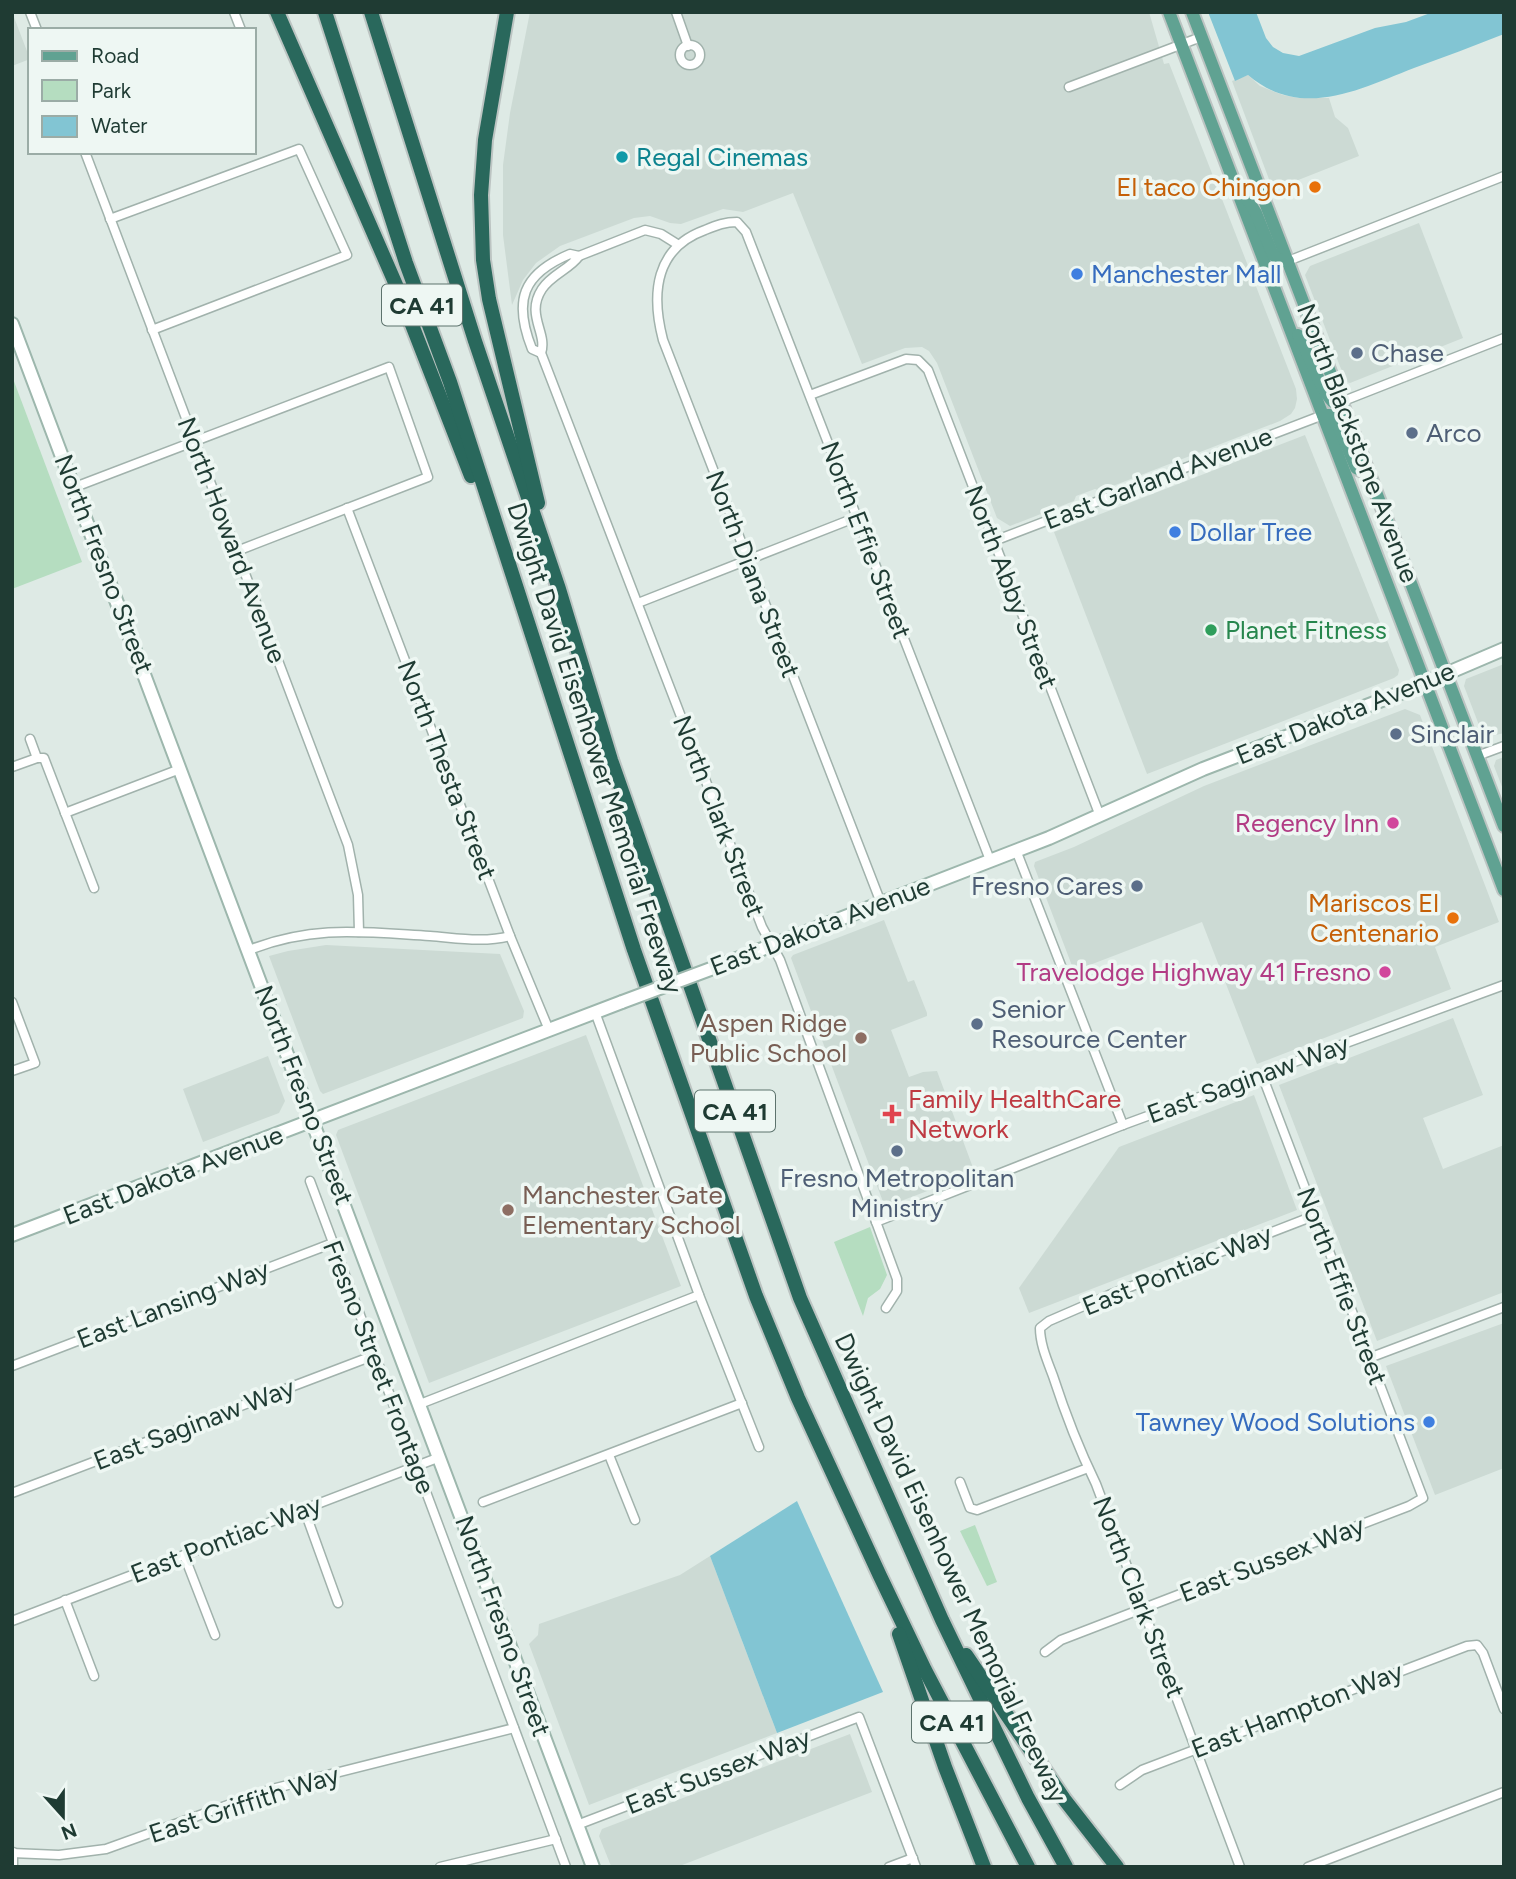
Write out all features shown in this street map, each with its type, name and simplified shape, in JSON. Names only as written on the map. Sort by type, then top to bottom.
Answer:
[{"type":"highway","points":[[277,12],[400,294],[519,598]]},
{"type":"highway","name":"Dwight David Eisenhower Memorial Freeway","points":[[325,12],[406,263],[454,395],[634,950],[756,1296],[798,1398],[880,1576],[931,1682],[1028,1867]]},
{"type":"highway","name":"Dwight David Eisenhower Memorial Freeway","points":[[371,12],[475,341],[559,589],[611,760],[800,1298],[942,1620],[1017,1776],[1066,1867]]},
{"type":"highway","points":[[507,12],[485,140],[481,194],[483,260],[489,299],[559,589]]},
{"type":"highway","points":[[880,1576],[945,1767],[984,1867]]},
{"type":"highway","points":[[942,1620],[1063,1800],[1117,1867]]},
{"type":"main road","name":"North Blackstone Avenue","points":[[1169,12],[1504,890]]},
{"type":"main road","name":"North Blackstone Avenue","points":[[1192,12],[1504,826]]},
{"type":"main road","points":[[1228,166],[1256,213],[1273,255],[1282,261],[1288,261]]},
{"type":"main road","points":[[1282,307],[1309,352],[1327,394],[1333,401],[1341,402]]},
{"type":"main road","name":"North Fresno Street","points":[[12,324],[593,1867]]},
{"type":"main road","points":[[1322,415],[1335,418],[1356,468],[1369,474]]},
{"type":"main road","name":"East Dakota Avenue","points":[[12,1235],[772,946],[1100,816],[1203,769],[1504,649]]},
{"type":"street","points":[[676,12],[688,46]]},
{"type":"street","points":[[1069,87],[1201,37]]},
{"type":"street","points":[[110,219],[299,149],[347,256],[152,330]]},
{"type":"street","name":"North Howard Avenue","points":[[86,154],[348,845],[358,895],[359,932]]},
{"type":"street","points":[[1288,261],[1504,176]]},
{"type":"street","name":"North Effie Street","points":[[677,244],[689,236],[725,222],[737,222],[746,232],[990,860]]},
{"type":"street","points":[[579,256],[645,230],[661,234],[677,244]]},
{"type":"street","name":"North Diana Street","points":[[677,244],[661,273],[657,307],[663,340],[881,903]]},
{"type":"street","name":"North Clark Street","points":[[541,353],[532,349],[526,335],[526,290],[544,267],[570,254],[579,256],[544,286],[536,304],[536,321],[544,345],[541,353],[762,927],[780,960],[897,1279],[897,1291],[886,1308]]},
{"type":"street","points":[[1341,402],[1504,338]]},
{"type":"street","name":"North Abby Street","points":[[810,395],[906,359],[918,360],[928,370],[1100,816]]},
{"type":"street","points":[[75,486],[389,367],[428,477],[237,551]]},
{"type":"street","name":"East Garland Avenue","points":[[994,541],[1322,415]]},
{"type":"street","name":"North Thesta Street","points":[[347,508],[510,936],[549,1030]]},
{"type":"street","points":[[638,603],[857,517]]},
{"type":"street","points":[[30,739],[37,758]]},
{"type":"street","points":[[1477,756],[1504,746]]},
{"type":"street","points":[[12,767],[44,758],[94,888]]},
{"type":"street","points":[[65,813],[180,769]]},
{"type":"street","points":[[1016,850],[1123,1125]]},
{"type":"street","points":[[249,950],[288,936],[315,932],[359,932],[481,940],[510,936]]},
{"type":"street","name":"East Saginaw Way","points":[[876,1222],[1123,1125],[1504,985]]},
{"type":"street","points":[[12,1002],[35,1063],[12,1071]]},
{"type":"street","points":[[595,1012],[699,1295],[759,1447]]},
{"type":"street","name":"North Effie Street","points":[[1262,1075],[1423,1498]]},
{"type":"street","name":"Fresno Street Frontage","points":[[310,1181],[566,1867]]},
{"type":"street","name":"East Pontiac Way","points":[[1040,1328],[1049,1321],[1109,1296],[1315,1215]]},
{"type":"street","name":"East Lansing Way","points":[[12,1366],[333,1243]]},
{"type":"street","points":[[420,1404],[699,1295]]},
{"type":"street","points":[[1369,1358],[1504,1307]]},
{"type":"street","name":"North Clark Street","points":[[1040,1328],[1040,1339],[1060,1397],[1240,1867]]},
{"type":"street","name":"East Saginaw Way","points":[[12,1493],[375,1354]]},
{"type":"street","points":[[483,1502],[742,1403]]},
{"type":"street","points":[[609,1455],[635,1520]]},
{"type":"street","name":"East Pontiac Way","points":[[12,1621],[440,1457]]},
{"type":"street","points":[[960,1482],[970,1507],[977,1510],[1088,1468]]},
{"type":"street","name":"East Sussex Way","points":[[1045,1652],[1060,1640],[1409,1506],[1423,1498]]},
{"type":"street","points":[[304,1509],[338,1603]]},
{"type":"street","points":[[184,1555],[215,1636]]},
{"type":"street","points":[[65,1600],[94,1676]]},
{"type":"street","name":"East Hampton Way","points":[[1120,1785],[1142,1770],[1467,1646],[1477,1645],[1483,1653],[1504,1709]]},
{"type":"street","name":"East Sussex Way","points":[[577,1825],[859,1717],[913,1858]]},
{"type":"street","name":"East Griffith Way","points":[[13,1853],[59,1854],[106,1849],[272,1789],[514,1728]]},
{"type":"street","points":[[1308,1867],[1504,1792]]},
{"type":"street","points":[[440,1867],[556,1839]]},
{"type":"street","points":[[13,1853],[13,1867]]},
{"type":"street","points":[[889,1867],[913,1858],[916,1867]]},
{"type":"shaded area","points":[[12,12],[28,60],[12,66]]},
{"type":"shaded area","points":[[530,12],[1149,12],[1164,64],[1169,63],[1296,389],[1295,408],[1280,421],[1100,491],[1095,489],[1076,496],[1074,501],[1010,526],[997,518],[937,363],[929,351],[922,347],[905,348],[862,364],[793,193],[743,212],[723,209],[681,224],[650,216],[634,218],[560,246],[536,263],[523,280],[512,305],[503,235],[503,165],[510,113]]},
{"type":"shaded area","points":[[1248,75],[1260,86],[1283,95],[1329,98],[1335,117],[1348,128],[1359,156],[1273,190],[1232,81]]},
{"type":"shaded area","points":[[1419,223],[1463,338],[1350,383],[1346,382],[1305,275],[1310,266]]},
{"type":"shaded area","points":[[1305,435],[1399,670],[1398,675],[1147,774],[1054,532]]},
{"type":"shaded area","points":[[1504,664],[1504,733],[1488,737],[1482,733],[1464,686],[1466,679]]},
{"type":"shaded area","points":[[1405,709],[1420,715],[1499,922],[1435,947],[1451,989],[1257,1064],[1202,922],[1074,971],[1034,866],[1035,862],[1074,847],[1204,786]]},
{"type":"shaded area","points":[[1504,757],[1504,792],[1494,766],[1496,760]]},
{"type":"shaded area","points":[[884,920],[908,982],[914,980],[927,1013],[927,1016],[891,1030],[909,1077],[937,1071],[975,1173],[885,1207],[791,958]]},
{"type":"shaded area","points":[[326,945],[500,954],[524,1011],[523,1018],[323,1094],[269,956]]},
{"type":"shaded area","points":[[1453,1018],[1483,1095],[1423,1118],[1443,1169],[1504,1145],[1504,1292],[1377,1341],[1279,1085]]},
{"type":"shaded area","name":"Manchester Gate Elementary School","points":[[586,1035],[681,1286],[429,1383],[336,1135],[338,1130]]},
{"type":"shaded area","points":[[268,1056],[285,1101],[279,1113],[203,1142],[183,1089]]},
{"type":"shaded area","points":[[1254,1095],[1297,1210],[1029,1313],[1019,1288],[1119,1147]]},
{"type":"shaded area","points":[[1504,1323],[1504,1468],[1435,1495],[1386,1366]]},
{"type":"shaded area","points":[[710,1556],[777,1733],[589,1805],[529,1644],[538,1635],[539,1624],[680,1575]]},
{"type":"shaded area","points":[[850,1734],[872,1792],[677,1867],[611,1866],[599,1836],[602,1829]]},
{"type":"green space","points":[[12,376],[82,562],[12,589]]},
{"type":"green space","points":[[870,1227],[887,1275],[880,1289],[868,1298],[863,1316],[834,1242]]},
{"type":"green space","points":[[975,1525],[997,1582],[987,1586],[960,1531]]},
{"type":"water","points":[[1208,12],[1256,12],[1266,38],[1273,47],[1283,53],[1299,56],[1375,28],[1406,22],[1433,12],[1504,12],[1504,34],[1351,92],[1309,98],[1288,96],[1268,89],[1248,75],[1235,81]]},
{"type":"water","points":[[797,1501],[883,1692],[777,1733],[710,1556]]},
{"type":"place","name":"Regal Cinemas","points":[[622,157]]},
{"type":"place","name":"El taco Chingon","points":[[1315,187]]},
{"type":"place","name":"Manchester Mall","points":[[1077,274]]},
{"type":"place","name":"Chase","points":[[1357,353]]},
{"type":"place","name":"Arco","points":[[1412,433]]},
{"type":"place","name":"Dollar Tree","points":[[1175,532]]},
{"type":"place","name":"Planet Fitness","points":[[1211,630]]},
{"type":"place","name":"Sinclair","points":[[1396,734]]},
{"type":"place","name":"Regency Inn","points":[[1393,823]]},
{"type":"place","name":"Fresno Cares","points":[[1137,886]]},
{"type":"place","name":"Mariscos El Centenario","points":[[1453,918]]},
{"type":"place","name":"Travelodge Highway 41 Fresno","points":[[1385,972]]},
{"type":"place","name":"Senior Resource Center","points":[[977,1024]]},
{"type":"place","name":"Aspen Ridge Public School","points":[[861,1038]]},
{"type":"place","name":"Family HealthCare Network","points":[[892,1114]]},
{"type":"place","name":"Fresno Metropolitan Ministry","points":[[897,1151]]},
{"type":"place","name":"Manchester Gate Elementary School","points":[[508,1210]]},
{"type":"place","name":"Tawney Wood Solutions","points":[[1429,1422]]}]
